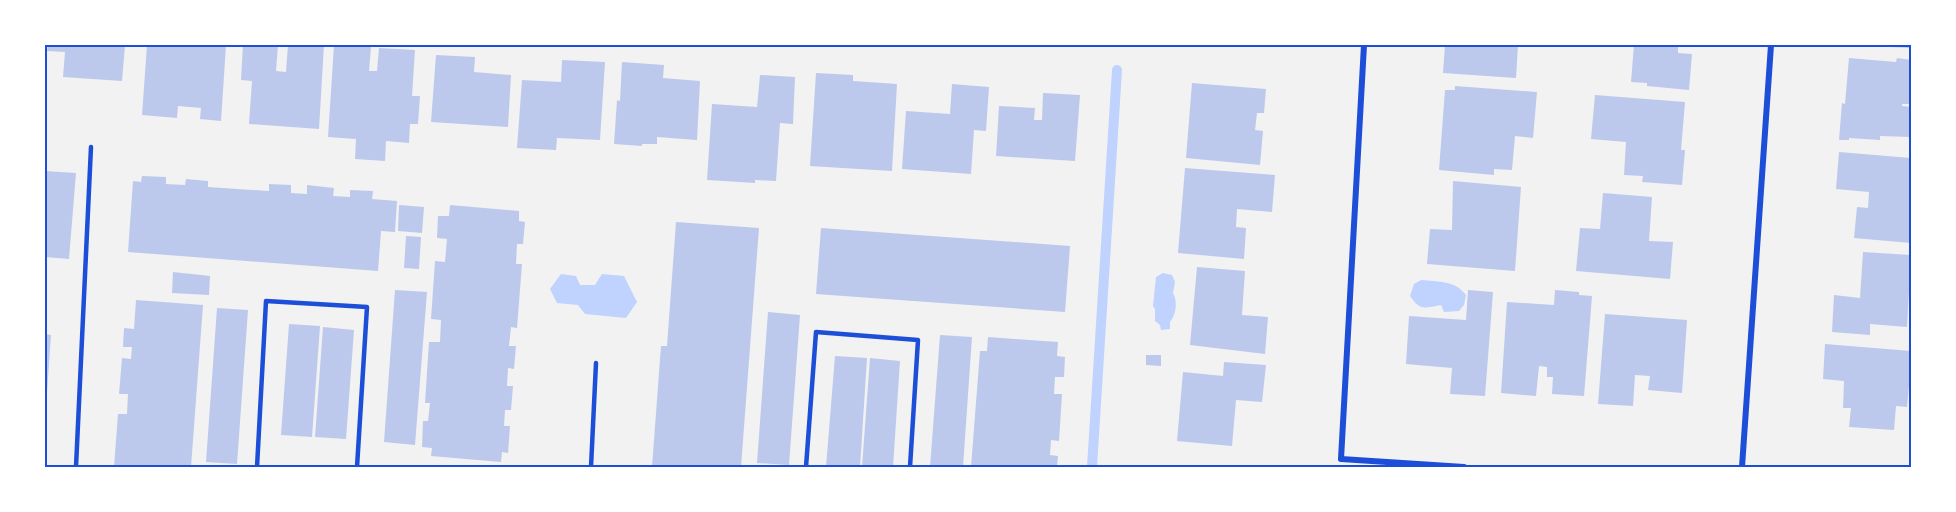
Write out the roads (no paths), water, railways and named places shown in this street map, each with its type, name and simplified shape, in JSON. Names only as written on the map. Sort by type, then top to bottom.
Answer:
[{"type":"street","points":[[1364,45],[1341,459],[1464,467]]},
{"type":"street","points":[[1742,467],[1771,45]]},
{"type":"lane","points":[[76,467],[91,147]]},
{"type":"lane","points":[[257,467],[266,302],[367,308],[357,467]]},
{"type":"lane","points":[[806,467],[816,332],[918,340],[910,467]]},
{"type":"lane","points":[[591,467],[596,363]]},
{"type":"water","points":[[1163,273],[1172,275],[1175,282],[1173,293],[1176,308],[1170,322],[1170,329],[1161,330],[1160,325],[1155,321],[1153,306],[1156,277]]},
{"type":"water","points":[[561,274],[576,276],[580,285],[595,285],[602,274],[624,276],[637,302],[626,318],[585,314],[578,305],[557,303],[550,289]]},
{"type":"water","points":[[1421,280],[1446,283],[1457,287],[1466,295],[1464,305],[1459,311],[1444,312],[1441,305],[1420,306],[1410,296],[1414,284]]},
{"type":"waterway","points":[[1092,467],[1117,70]]}]
